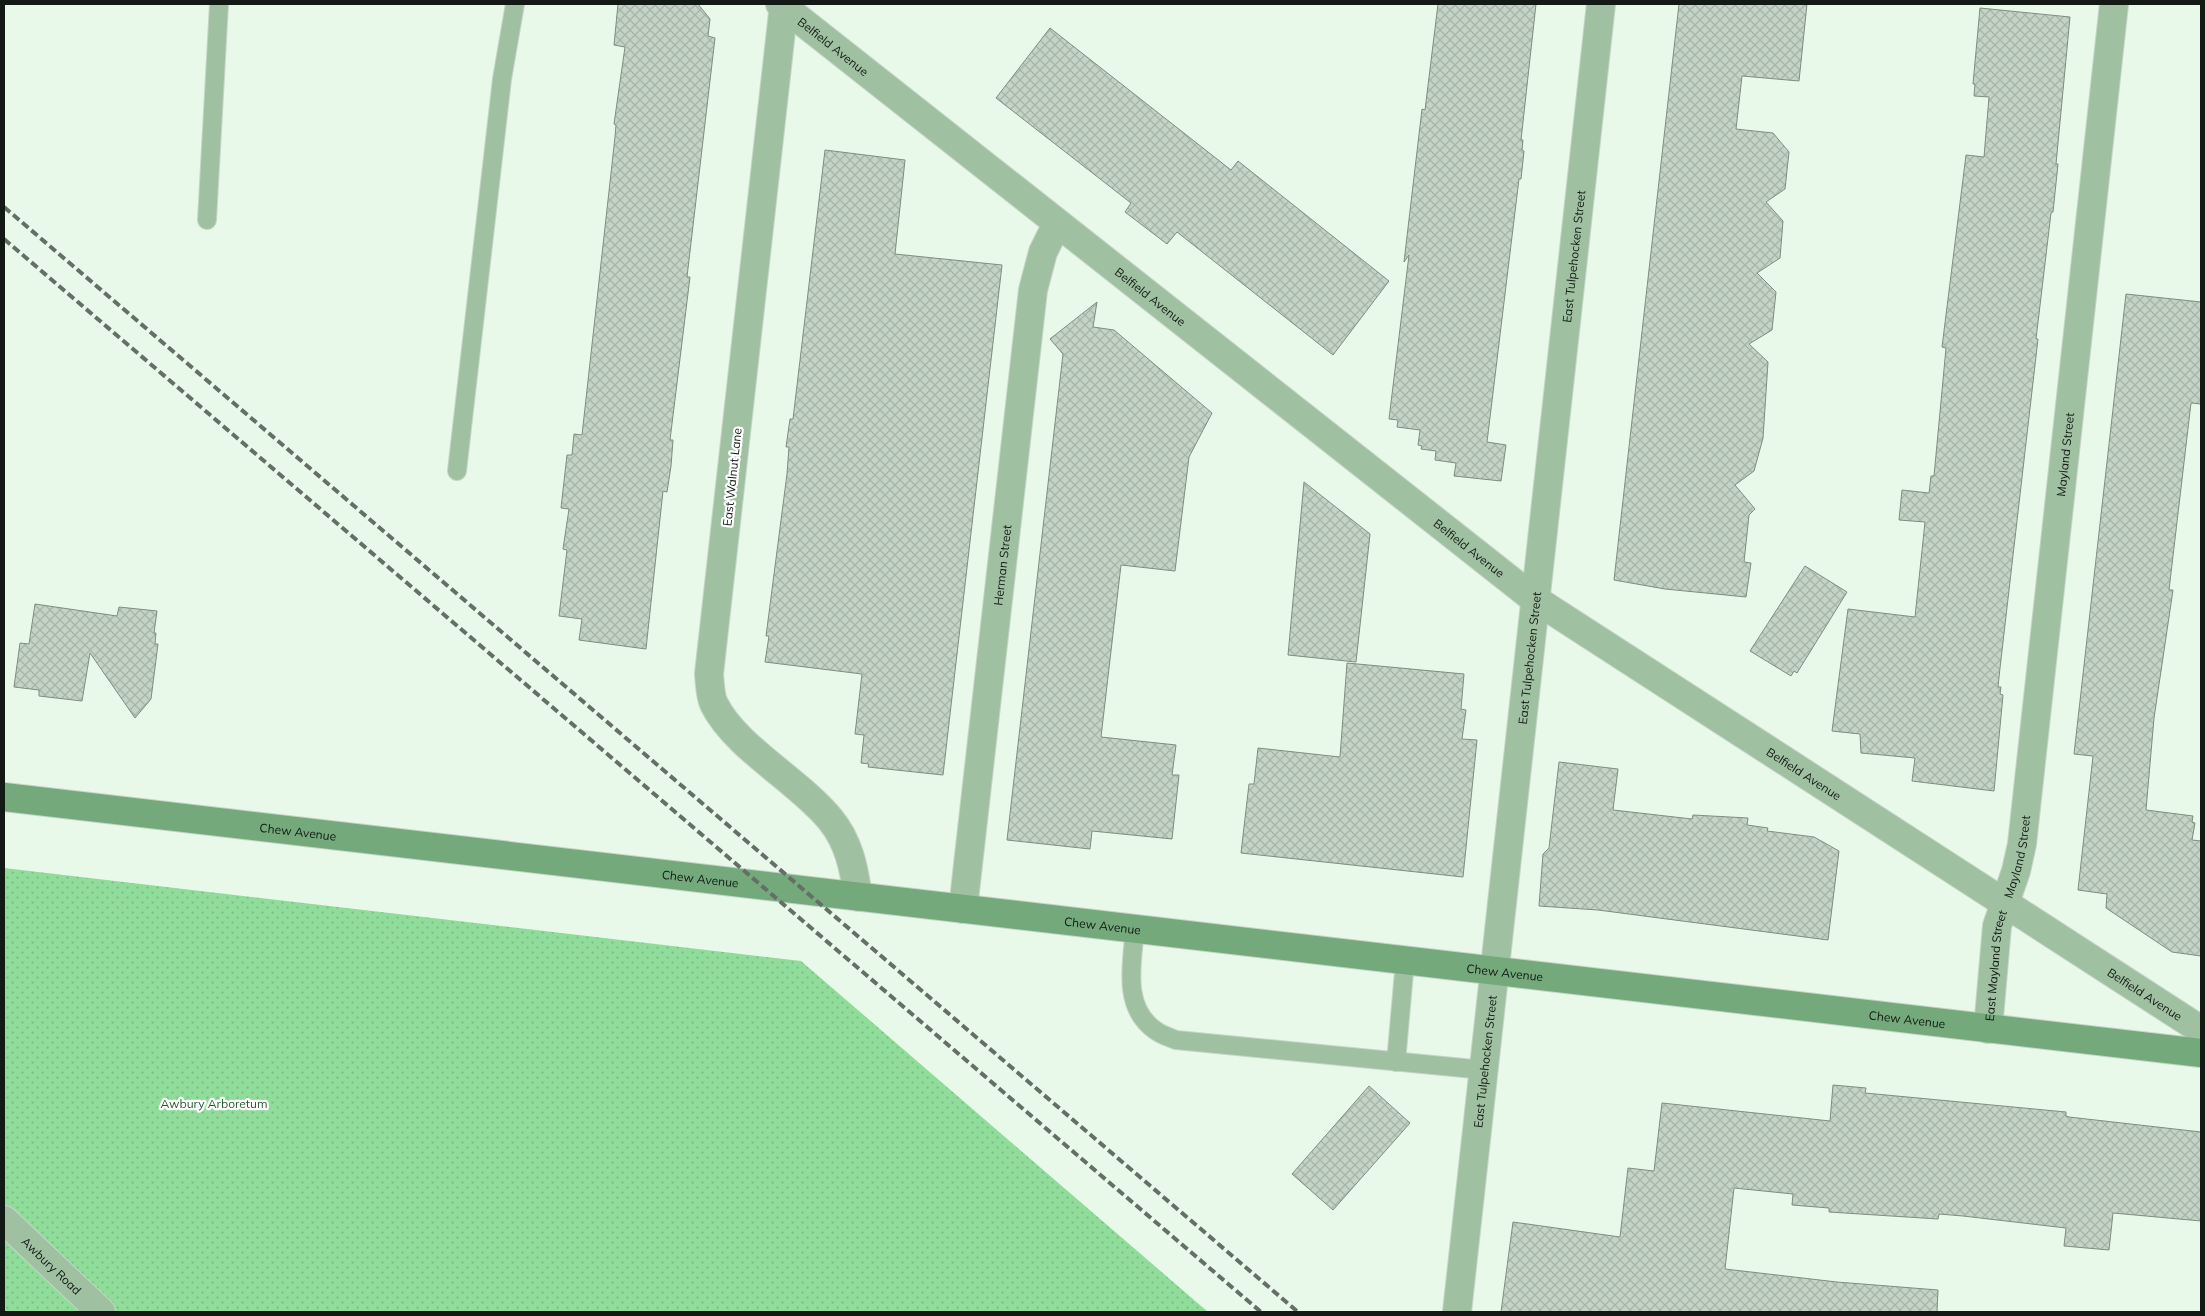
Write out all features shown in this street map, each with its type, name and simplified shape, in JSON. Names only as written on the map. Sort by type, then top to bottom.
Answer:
[{"type":"street","name":"East Tulpehocken Street","points":[[1456,1312],[1484,1070],[1533,598],[1600,4]]},
{"type":"street","name":"Mayland Street","points":[[2004,903],[2016,871],[2022,844],[2114,4]]},
{"type":"street","name":"Belfield Avenue","points":[[783,5],[1057,224],[1533,598],[2201,1030]]},
{"type":"street","name":"East Walnut Lane","points":[[783,5],[709,674],[713,702],[733,730],[813,801],[831,820],[853,862],[858,897]]},
{"type":"street","name":"Herman Street","points":[[963,909],[1034,290],[1044,252],[1057,224]]},
{"type":"street","name":"Chew Avenue","points":[[4,797],[2201,1053]]},
{"type":"street","name":"East Mayland Street","points":[[1988,1029],[1997,926],[2004,903]]},
{"type":"street","name":"Awbury Road","points":[[4,1220],[101,1312]]},
{"type":"lane","points":[[207,220],[219,4]]},
{"type":"lane","points":[[457,471],[502,79],[515,4]]},
{"type":"lane","points":[[1135,929],[1131,979],[1132,997],[1141,1017],[1155,1030],[1176,1040],[1484,1070]]},
{"type":"lane","points":[[1396,1062],[1405,961]]},
{"type":"green space","name":"Awbury Arboretum","points":[[4,868],[801,961],[1208,1312],[4,1312]]},
{"type":"building","points":[[618,4],[698,4],[710,19],[708,36],[715,38],[687,277],[690,277],[670,440],[673,440],[671,466],[667,492],[663,491],[646,649],[579,640],[582,619],[559,616],[567,550],[563,549],[569,509],[561,508],[567,455],[572,455],[574,434],[582,435],[615,137],[616,125],[614,124],[625,47],[614,45]]},
{"type":"building","points":[[1438,4],[1536,4],[1521,140],[1523,140],[1522,150],[1524,151],[1521,179],[1519,179],[1487,442],[1506,445],[1501,481],[1454,476],[1456,463],[1435,460],[1436,451],[1421,449],[1422,446],[1418,445],[1420,430],[1397,427],[1398,420],[1389,419],[1409,255],[1404,262],[1422,109],[1425,110]]},
{"type":"building","points":[[1679,4],[1807,4],[1799,81],[1742,76],[1736,129],[1773,133],[1789,152],[1785,189],[1766,202],[1783,221],[1780,258],[1757,273],[1776,292],[1772,330],[1749,344],[1768,362],[1763,438],[1754,471],[1735,485],[1755,509],[1749,515],[1744,562],[1751,563],[1746,597],[1665,589],[1614,580]]},
{"type":"building","points":[[1980,8],[2070,17],[2053,212],[2051,213],[2036,339],[2038,339],[1998,687],[2001,687],[2000,694],[2003,695],[1994,791],[1912,781],[1915,758],[1861,753],[1860,734],[1832,731],[1848,609],[1915,617],[1925,522],[1899,520],[1902,490],[1929,493],[1931,476],[1934,476],[1946,348],[1942,347],[1966,155],[1984,157],[1989,97],[1974,96],[1975,84],[1973,84]]},
{"type":"building","points":[[1050,28],[1231,170],[1238,161],[1389,281],[1333,355],[1177,232],[1167,244],[1125,212],[1131,203],[996,98]]},
{"type":"building","points":[[825,150],[905,160],[895,254],[1002,265],[943,775],[868,767],[869,764],[861,763],[864,735],[855,734],[862,674],[765,662],[769,636],[766,636],[787,474],[789,447],[786,447],[790,419],[793,419]]},
{"type":"building","points":[[2126,294],[2201,302],[2201,404],[2191,403],[2169,590],[2173,590],[2154,718],[2146,810],[2193,816],[2192,822],[2195,823],[2192,840],[2201,841],[2201,956],[2172,952],[2106,908],[2107,894],[2078,890],[2093,756],[2074,754]]},
{"type":"building","points":[[1097,302],[1093,327],[1114,330],[1212,413],[1189,457],[1175,571],[1121,565],[1101,737],[1176,745],[1172,775],[1179,775],[1172,839],[1092,831],[1090,849],[1007,840],[1063,354],[1050,339]]},
{"type":"building","points":[[1304,482],[1370,534],[1356,662],[1288,655]]},
{"type":"building","points":[[1805,566],[1847,592],[1797,673],[1794,671],[1791,676],[1750,651]]},
{"type":"building","points":[[35,604],[117,616],[119,607],[157,611],[154,633],[156,633],[155,644],[158,644],[151,699],[135,718],[90,653],[82,701],[39,696],[39,690],[14,687],[20,643],[29,644]]},
{"type":"building","points":[[1347,663],[1464,674],[1461,709],[1466,710],[1462,739],[1477,740],[1463,877],[1241,853],[1249,784],[1254,784],[1258,748],[1340,757]]},
{"type":"building","points":[[1559,762],[1618,769],[1613,810],[1692,819],[1693,815],[1748,818],[1747,825],[1768,828],[1767,831],[1814,837],[1839,851],[1828,940],[1598,910],[1539,906],[1543,854],[1549,848]]},
{"type":"building","points":[[1833,1085],[1866,1088],[1865,1093],[2066,1112],[2066,1116],[2069,1117],[2201,1132],[2201,1221],[2113,1213],[2109,1250],[2064,1246],[2066,1228],[1939,1214],[1938,1219],[1829,1212],[1829,1208],[1792,1205],[1793,1194],[1734,1188],[1725,1269],[1837,1282],[1938,1290],[1937,1312],[1501,1312],[1513,1222],[1620,1237],[1628,1168],[1654,1171],[1662,1103],[1830,1121]]},
{"type":"building","points":[[1369,1086],[1410,1123],[1333,1210],[1292,1174]]},
{"type":"railway","points":[[4,207],[1298,1312]]},
{"type":"railway","points":[[4,239],[1261,1312]]}]
